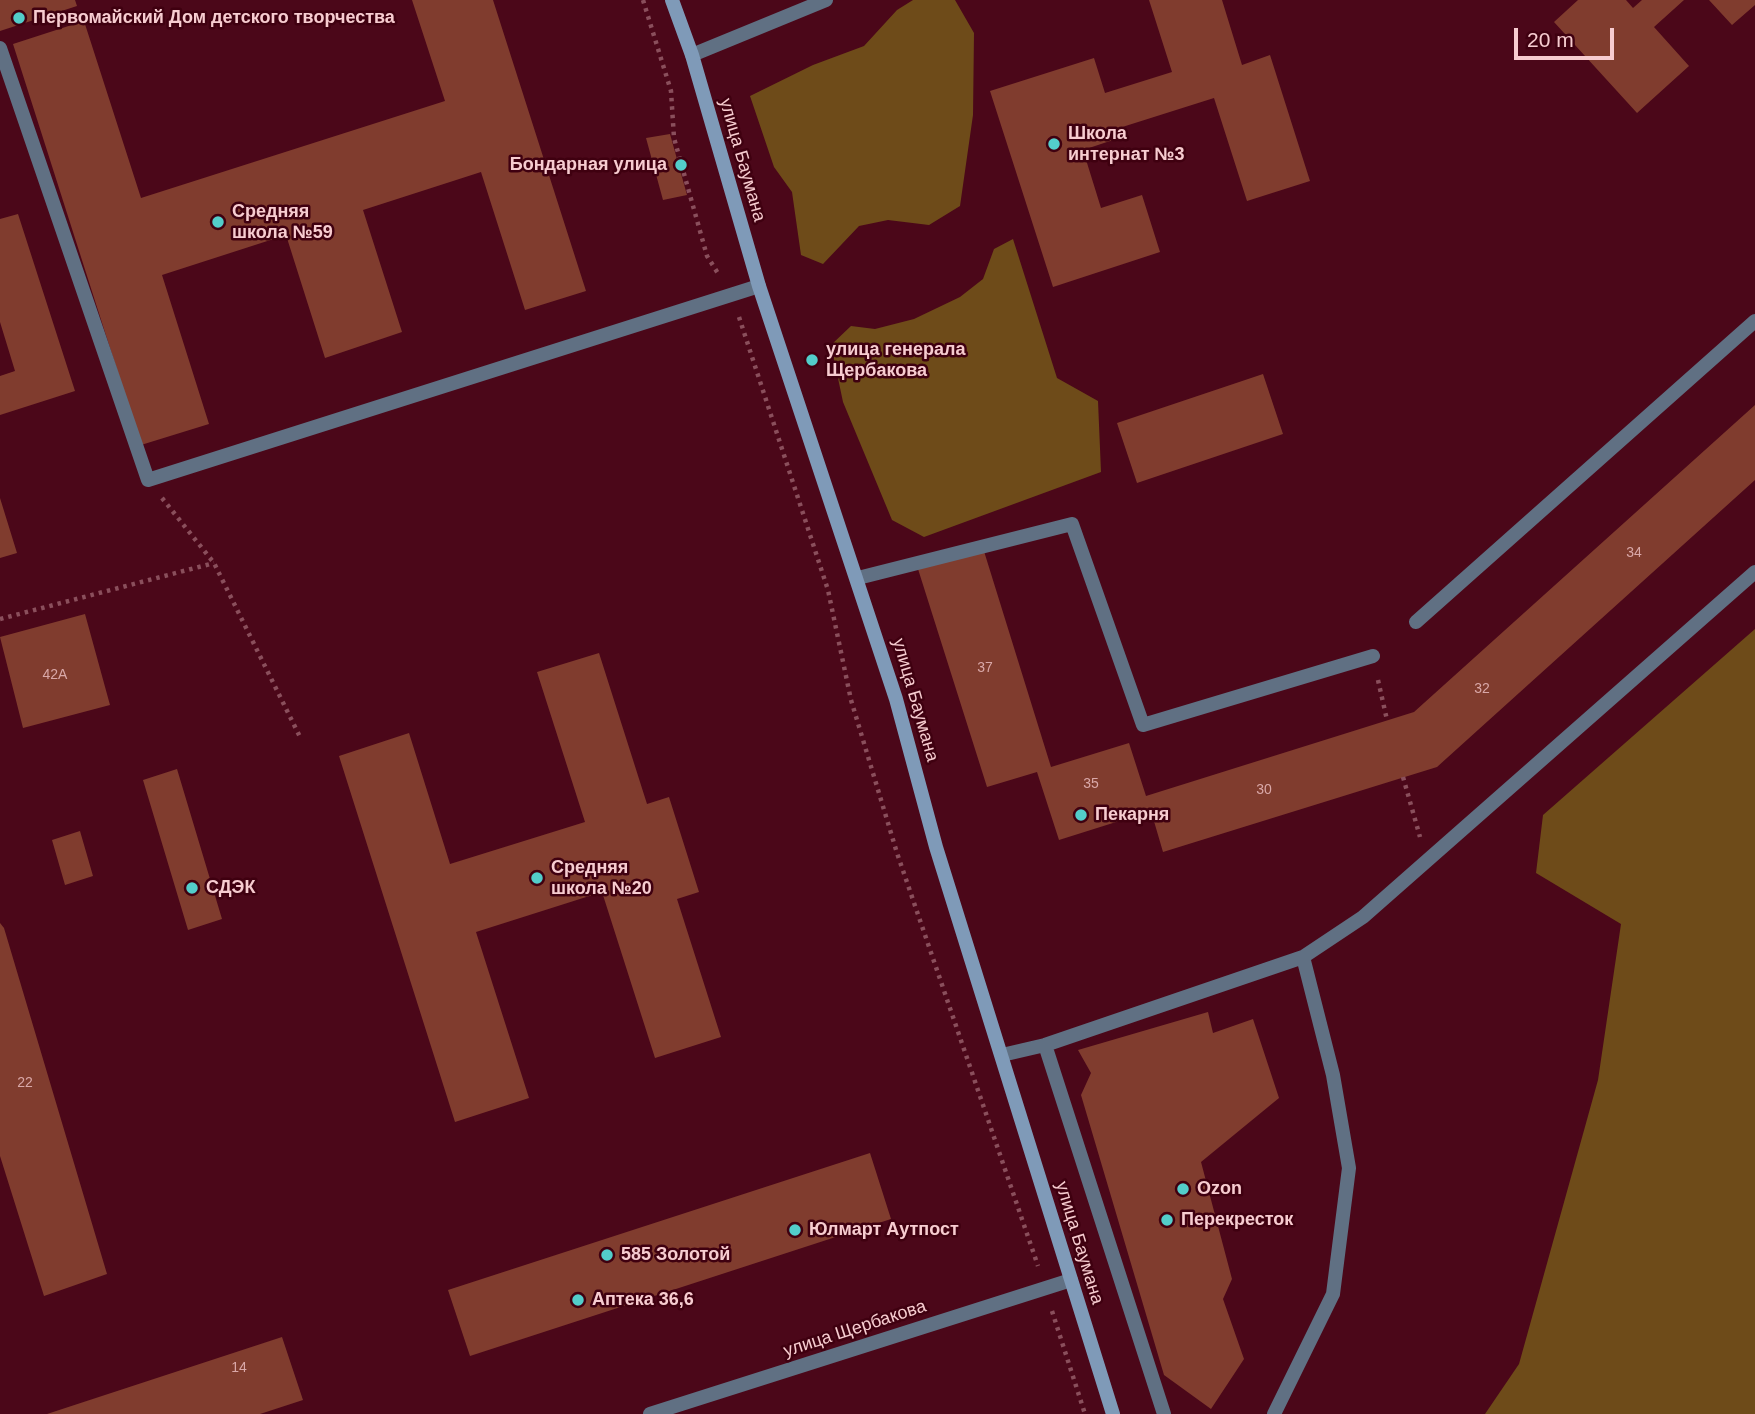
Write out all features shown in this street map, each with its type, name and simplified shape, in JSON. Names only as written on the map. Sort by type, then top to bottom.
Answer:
[{"type":"street","name":"улица Баумана","points":[[673,0],[692,55],[759,286],[896,699],[936,847],[1113,1414]]},
{"type":"street","points":[[692,55],[826,0]]},
{"type":"street","points":[[0,48],[148,480],[759,286]]},
{"type":"street","points":[[1416,622],[1755,321]]},
{"type":"street","points":[[858,578],[1072,524],[1143,725],[1373,656]]},
{"type":"street","points":[[1002,1055],[1045,1045],[1303,957],[1363,918],[1755,572]]},
{"type":"street","points":[[1275,1414],[1333,1294],[1349,1168],[1333,1075],[1303,957]]},
{"type":"street","points":[[1045,1045],[1164,1414]]},
{"type":"street","name":"улица Щербакова","points":[[650,1414],[1071,1280]]},
{"type":"path","points":[[643,0],[671,91],[674,138],[707,256],[733,296],[828,590],[851,701],[897,853],[972,1066],[1085,1414]]},
{"type":"path","points":[[148,480],[214,563],[301,739]]},
{"type":"path","points":[[0,619],[214,563]]},
{"type":"path","points":[[1373,656],[1387,720]]},
{"type":"path","points":[[1403,777],[1427,862]]},
{"type":"shaded area","points":[[913,0],[955,0],[974,33],[973,115],[960,206],[929,225],[888,220],[859,226],[823,264],[801,255],[792,192],[774,167],[750,96],[813,65],[864,46],[897,10]]},
{"type":"shaded area","points":[[1013,239],[1057,378],[1098,401],[1101,472],[924,537],[892,520],[843,402],[831,345],[851,326],[875,329],[914,319],[960,297],[983,279],[994,249]]},
{"type":"shaded area","points":[[1755,629],[1755,1414],[1485,1414],[1519,1364],[1598,1080],[1621,924],[1536,873],[1543,815]]},
{"type":"building","name":"Первомайский Дом детского творчества","points":[[0,0],[75,0],[77,6],[0,31]]},
{"type":"building","name":"Средняя школа №59","points":[[412,0],[493,0],[586,291],[525,310],[481,172],[363,210],[402,332],[325,358],[286,235],[162,275],[209,424],[141,445],[13,44],[84,21],[141,198],[445,101]]},
{"type":"building","name":"Школа интернат №3","points":[[1149,0],[1222,0],[1242,65],[1270,55],[1310,181],[1247,201],[1214,98],[1116,129],[1119,138],[1083,150],[1101,208],[1142,195],[1160,252],[1053,287],[990,91],[1094,58],[1105,93],[1172,72]]},
{"type":"building","points":[[1578,0],[1626,0],[1633,8],[1642,0],[1684,0],[1654,27],[1689,66],[1637,113],[1554,22]]},
{"type":"building","points":[[1709,0],[1755,0],[1755,5],[1732,25]]},
{"type":"building","points":[[670,134],[687,195],[663,200],[646,138]]},
{"type":"building","points":[[18,214],[75,391],[0,415],[0,376],[15,371],[0,322],[0,219]]},
{"type":"building","points":[[1263,374],[1283,434],[1137,483],[1117,423]]},
{"type":"building","points":[[1755,405],[1755,480],[1437,767],[1163,852],[1151,811],[1059,840],[1037,772],[987,787],[918,569],[983,548],[1051,767],[1129,743],[1146,796],[1414,712]]},
{"type":"building","points":[[0,498],[17,553],[0,558]]},
{"type":"building","points":[[85,614],[110,705],[23,728],[0,637]]},
{"type":"building","name":"Средняя школа №20","points":[[599,653],[647,804],[669,797],[699,892],[677,899],[721,1037],[655,1058],[602,892],[476,932],[529,1098],[455,1122],[339,756],[409,733],[450,864],[585,822],[537,672]]},
{"type":"building","points":[[177,769],[222,919],[188,930],[143,780]]},
{"type":"building","points":[[80,831],[93,876],[65,885],[52,840]]},
{"type":"building","points":[[0,923],[4,928],[107,1274],[44,1296],[0,1156]]},
{"type":"building","name":"Перекресток","points":[[1208,1012],[1213,1033],[1253,1019],[1279,1098],[1201,1162],[1232,1279],[1223,1299],[1244,1359],[1211,1409],[1164,1375],[1081,1095],[1091,1073],[1078,1050]]},
{"type":"building","points":[[870,1153],[891,1219],[470,1356],[448,1290]]},
{"type":"building","points":[[282,1337],[303,1400],[260,1414],[47,1414]]},
{"type":"place","name":"Первомайский Дом детского творчества","points":[[19,18]]},
{"type":"place","name":"Школа интернат №3","points":[[1054,144]]},
{"type":"place","name":"Бондарная улица","points":[[681,165]]},
{"type":"place","name":"Средняя школа №59","points":[[218,222]]},
{"type":"place","name":"улица генерала Щербакова","points":[[812,360]]},
{"type":"place","name":"Пекарня","points":[[1081,815]]},
{"type":"place","name":"Средняя школа №20","points":[[537,878]]},
{"type":"place","name":"СДЭК","points":[[192,888]]},
{"type":"place","name":"Ozon","points":[[1183,1189]]},
{"type":"place","name":"Перекресток","points":[[1167,1220]]},
{"type":"place","name":"Юлмарт Аутпост","points":[[795,1230]]},
{"type":"place","name":"585 Золотой","points":[[607,1255]]},
{"type":"place","name":"Аптека 36,6","points":[[578,1300]]}]
